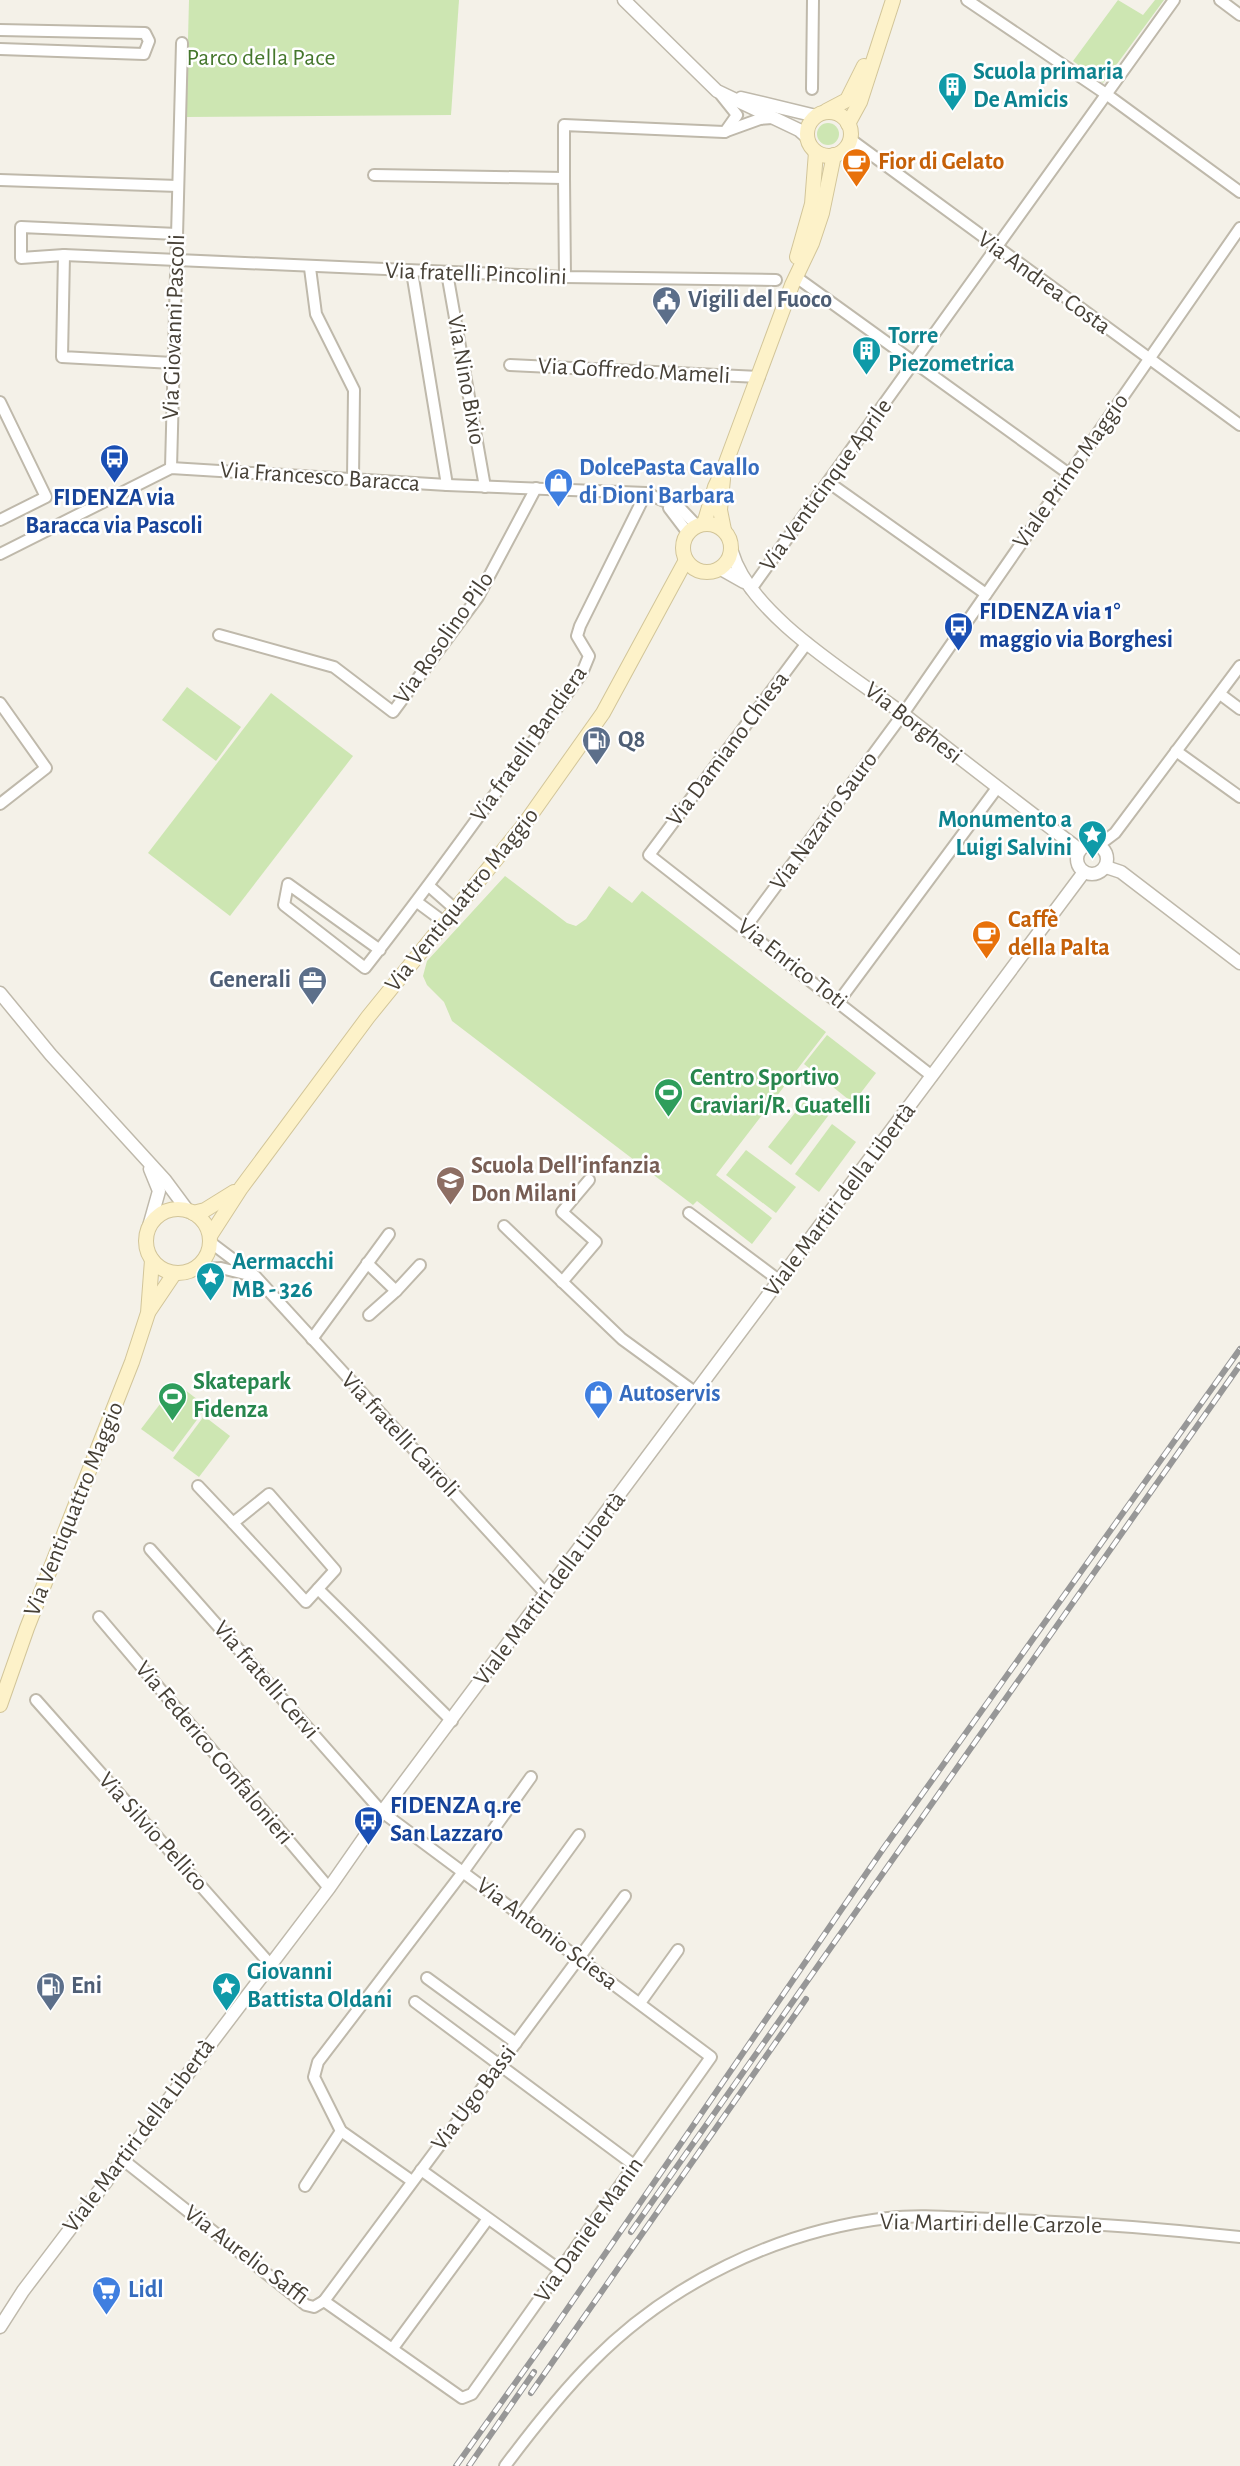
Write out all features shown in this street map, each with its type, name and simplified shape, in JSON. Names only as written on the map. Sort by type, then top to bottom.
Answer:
[{"type":"main road","points":[[880,35],[847,100],[820,114],[809,125],[807,137],[816,152],[834,155],[844,149],[850,139],[848,124],[860,102],[893,0]]},
{"type":"main road","points":[[820,114],[835,113],[848,124]]},
{"type":"main road","name":"Via Ventiquattro Maggio","points":[[794,281],[793,270],[812,204],[816,152]]},
{"type":"main road","name":"Via Ventiquattro Maggio","points":[[193,1270],[206,1258],[210,1239],[241,1188],[369,1017],[523,826],[603,713],[686,560],[683,546],[696,528],[724,468],[822,213],[834,155]]},
{"type":"main road","name":"Via Ventiquattro Maggio","points":[[724,468],[720,510],[732,552]]},
{"type":"main road","points":[[696,528],[711,524],[724,530]]},
{"type":"main road","points":[[686,560],[699,571],[714,572],[726,564],[732,552]]},
{"type":"main road","name":"Via Ventiquattro Maggio","points":[[665,600],[688,577],[699,571]]},
{"type":"main road","name":"Via Ventiquattro Maggio","points":[[0,1706],[27,1628],[132,1362],[148,1313],[152,1260],[146,1241],[148,1230],[160,1215],[169,1210],[191,1212],[205,1210],[241,1188]]},
{"type":"main road","points":[[191,1212],[207,1226],[210,1239]]},
{"type":"main road","points":[[152,1260],[174,1274],[193,1270]]},
{"type":"main road","name":"Via Ventiquattro Maggio","points":[[148,1313],[174,1274]]},
{"type":"street","points":[[624,0],[723,93],[736,111],[733,123],[724,132]]},
{"type":"street","points":[[812,89],[813,0]]},
{"type":"street","points":[[967,0],[1106,94],[1240,192]]},
{"type":"street","name":"Via Venticinque Aprile","points":[[751,589],[1174,0]]},
{"type":"street","points":[[1220,0],[1240,15]]},
{"type":"street","points":[[0,30],[145,33],[149,41],[144,54],[0,49]]},
{"type":"street","name":"Via Giovanni Pascoli","points":[[171,468],[182,43]]},
{"type":"street","points":[[723,93],[820,114]]},
{"type":"street","points":[[723,93],[799,130],[807,137]]},
{"type":"street","points":[[565,277],[564,125],[724,132],[760,119],[772,118]]},
{"type":"street","name":"Via Andrea Costa","points":[[850,139],[1240,425]]},
{"type":"street","points":[[374,175],[564,178]]},
{"type":"street","points":[[0,180],[178,186]]},
{"type":"street","name":"Via fratelli Pincolini","points":[[177,234],[21,227],[21,258],[64,255],[412,272],[776,280]]},
{"type":"street","name":"Viale Primo Maggio","points":[[903,714],[1240,228]]},
{"type":"street","points":[[64,255],[62,357],[173,363]]},
{"type":"street","points":[[310,268],[315,314],[354,390],[353,479]]},
{"type":"street","points":[[412,272],[447,485]]},
{"type":"street","name":"Via Nino Bixio","points":[[447,273],[485,487]]},
{"type":"street","points":[[794,281],[915,360],[1069,474]]},
{"type":"street","name":"Via Goffredo Mameli","points":[[510,365],[759,377]]},
{"type":"street","points":[[0,402],[46,497],[0,520]]},
{"type":"street","points":[[0,554],[171,468]]},
{"type":"street","name":"Via Francesco Baracca","points":[[171,468],[447,485],[646,493],[680,508],[696,528]]},
{"type":"street","points":[[828,482],[986,594]]},
{"type":"street","name":"Via Rosolino Pilo","points":[[219,635],[334,667],[393,712],[478,597],[536,488]]},
{"type":"street","name":"Via fratelli Bandiera","points":[[380,950],[288,885],[284,905],[365,968],[380,950],[429,886],[582,672],[589,656],[577,636],[580,626],[646,493]]},
{"type":"street","name":"Via Borghesi","points":[[732,552],[735,564],[758,599],[807,643],[1080,850]]},
{"type":"street","name":"Via Borghesi","points":[[720,569],[735,575],[751,589]]},
{"type":"street","name":"Via Damiano Chiesa","points":[[650,855],[807,643]]},
{"type":"street","points":[[1099,845],[1115,833],[1240,666]]},
{"type":"street","points":[[1220,694],[1240,709]]},
{"type":"street","points":[[0,703],[46,768],[0,804]]},
{"type":"street","name":"Via Nazario Sauro","points":[[745,928],[903,714]]},
{"type":"street","points":[[1176,751],[1240,797]]},
{"type":"street","points":[[839,1001],[997,788]]},
{"type":"street","points":[[1106,867],[1106,851],[1099,845],[1087,844],[1080,850],[1077,862],[1084,872],[1094,874],[1106,867],[1121,872],[1240,963]]},
{"type":"street","name":"Via Enrico Toti","points":[[650,855],[932,1076]]},
{"type":"street","name":"Viale Martiri della Libertà","points":[[0,2327],[13,2305],[329,1888],[382,1812],[1084,872]]},
{"type":"street","points":[[429,886],[455,909]]},
{"type":"street","points":[[417,902],[444,922]]},
{"type":"street","points":[[0,993],[51,1056],[165,1180],[191,1212]]},
{"type":"street","points":[[143,1158],[156,1179],[159,1191],[148,1230]]},
{"type":"street","points":[[562,1282],[596,1242],[562,1212],[589,1180]]},
{"type":"street","points":[[689,1213],[780,1281]]},
{"type":"street","points":[[504,1226],[621,1339],[696,1393]]},
{"type":"street","points":[[312,1339],[389,1234]]},
{"type":"street","name":"Via fratelli Cairoli","points":[[210,1239],[255,1276],[546,1594]]},
{"type":"street","points":[[367,1263],[396,1291]]},
{"type":"street","points":[[369,1315],[420,1265]]},
{"type":"street","points":[[193,1270],[221,1268],[255,1276]]},
{"type":"street","points":[[198,1486],[306,1602],[335,1570],[269,1494],[233,1523]]},
{"type":"street","name":"Via fratelli Cervi","points":[[150,1549],[382,1812]]},
{"type":"street","points":[[318,1589],[452,1721]]},
{"type":"street","name":"Via Federico Confalonieri","points":[[99,1617],[329,1888]]},
{"type":"street","name":"Via Silvio Pellico","points":[[36,1700],[270,1964]]},
{"type":"street","points":[[412,2181],[341,2132],[314,2077],[318,2062],[463,1872],[531,1778]]},
{"type":"street","name":"Via Antonio Sciesa","points":[[382,1812],[711,2057]]},
{"type":"street","points":[[521,1915],[579,1835]]},
{"type":"street","name":"Via Ugo Bassi","points":[[324,2301],[626,1896]]},
{"type":"street","points":[[639,2003],[678,1950]]},
{"type":"street","points":[[427,1978],[516,2043]]},
{"type":"street","points":[[415,2002],[634,2165]]},
{"type":"street","name":"Via Daniele Manin","points":[[462,2398],[472,2394],[711,2057]]},
{"type":"street","points":[[305,2186],[341,2132]]},
{"type":"street","name":"Via Aurelio Saffi","points":[[122,2159],[306,2305],[314,2307],[324,2301],[462,2398]]},
{"type":"street","points":[[421,2170],[487,2220],[560,2270]]},
{"type":"street","name":"Via Martiri delle Carzole","points":[[505,2466],[551,2406],[592,2361],[627,2330],[705,2276],[766,2248],[821,2232],[888,2218],[1070,2222],[1240,2237]]},
{"type":"street","points":[[393,2348],[487,2220]]},
{"type":"street","name":"Viale Martiri della Libertà","points":[[0,2314],[13,2305]]},
{"type":"green space","name":"Parco della Pace","points":[[189,0],[459,0],[451,115],[186,117]]},
{"type":"green space","points":[[1118,0],[1143,15],[1155,0],[1164,0],[1103,83],[1073,61]]},
{"type":"green space","points":[[828,123],[838,130],[839,134],[832,144],[828,145],[818,138],[817,134],[824,124]]},
{"type":"green space","points":[[187,687],[241,727],[216,761],[162,720]]},
{"type":"green space","points":[[271,693],[353,756],[230,916],[148,853]]},
{"type":"green space","name":"Centro Sportivo Craviari/R. Guatelli","points":[[505,876],[567,923],[576,926],[586,919],[609,886],[632,903],[642,891],[826,1032],[716,1175],[772,1218],[752,1244],[697,1201],[693,1205],[452,1021],[444,1002],[427,985],[423,976],[427,961]]},
{"type":"green space","points":[[827,1035],[876,1073],[853,1103],[804,1064]]},
{"type":"green space","points":[[806,1099],[828,1116],[791,1165],[768,1147]]},
{"type":"green space","points":[[832,1124],[856,1142],[819,1192],[795,1174]]},
{"type":"green space","points":[[746,1150],[796,1187],[776,1213],[726,1175]]},
{"type":"green space","name":"Skatepark Fidenza","points":[[176,1383],[202,1403],[202,1413],[173,1452],[141,1429]]},
{"type":"green space","points":[[204,1416],[230,1436],[199,1477],[173,1458]]},
{"type":"railway","points":[[456,2466],[548,2337],[883,1849],[1240,1349]]},
{"type":"railway","points":[[631,2232],[1240,1365]]},
{"type":"railway","points":[[531,2393],[806,1999]]},
{"type":"railway","points":[[469,2466],[534,2372]]},
{"type":"place","name":"Scuola primaria De Amicis","points":[[952,112]]},
{"type":"place","name":"Fior di Gelato","points":[[857,188]]},
{"type":"place","name":"Vigili del Fuoco","points":[[667,326]]},
{"type":"place","name":"Torre Piezometrica","points":[[867,376]]},
{"type":"place","name":"FIDENZA via Baracca via Pascoli","points":[[114,484]]},
{"type":"place","name":"DolcePasta Cavallo di Dioni Barbara","points":[[558,508]]},
{"type":"place","name":"FIDENZA via 1° maggio via Borghesi","points":[[958,652]]},
{"type":"place","name":"Q8","points":[[597,766]]},
{"type":"place","name":"Monumento a Luigi Salvini","points":[[1093,860]]},
{"type":"place","name":"Caffè della Palta","points":[[987,960]]},
{"type":"place","name":"Generali","points":[[312,1006]]},
{"type":"place","name":"Centro Sportivo Craviari/R. Guatelli","points":[[669,1118]]},
{"type":"place","name":"Scuola Dell'infanzia Don Milani","points":[[450,1206]]},
{"type":"place","name":"Aermacchi MB - 326","points":[[211,1302]]},
{"type":"place","name":"Autoservis","points":[[598,1420]]},
{"type":"place","name":"Skatepark Fidenza","points":[[172,1422]]},
{"type":"place","name":"FIDENZA q.re San Lazzaro","points":[[369,1846]]},
{"type":"place","name":"Eni","points":[[50,2012]]},
{"type":"place","name":"Giovanni Battista Oldani","points":[[226,2012]]},
{"type":"place","name":"Lidl","points":[[107,2316]]}]
